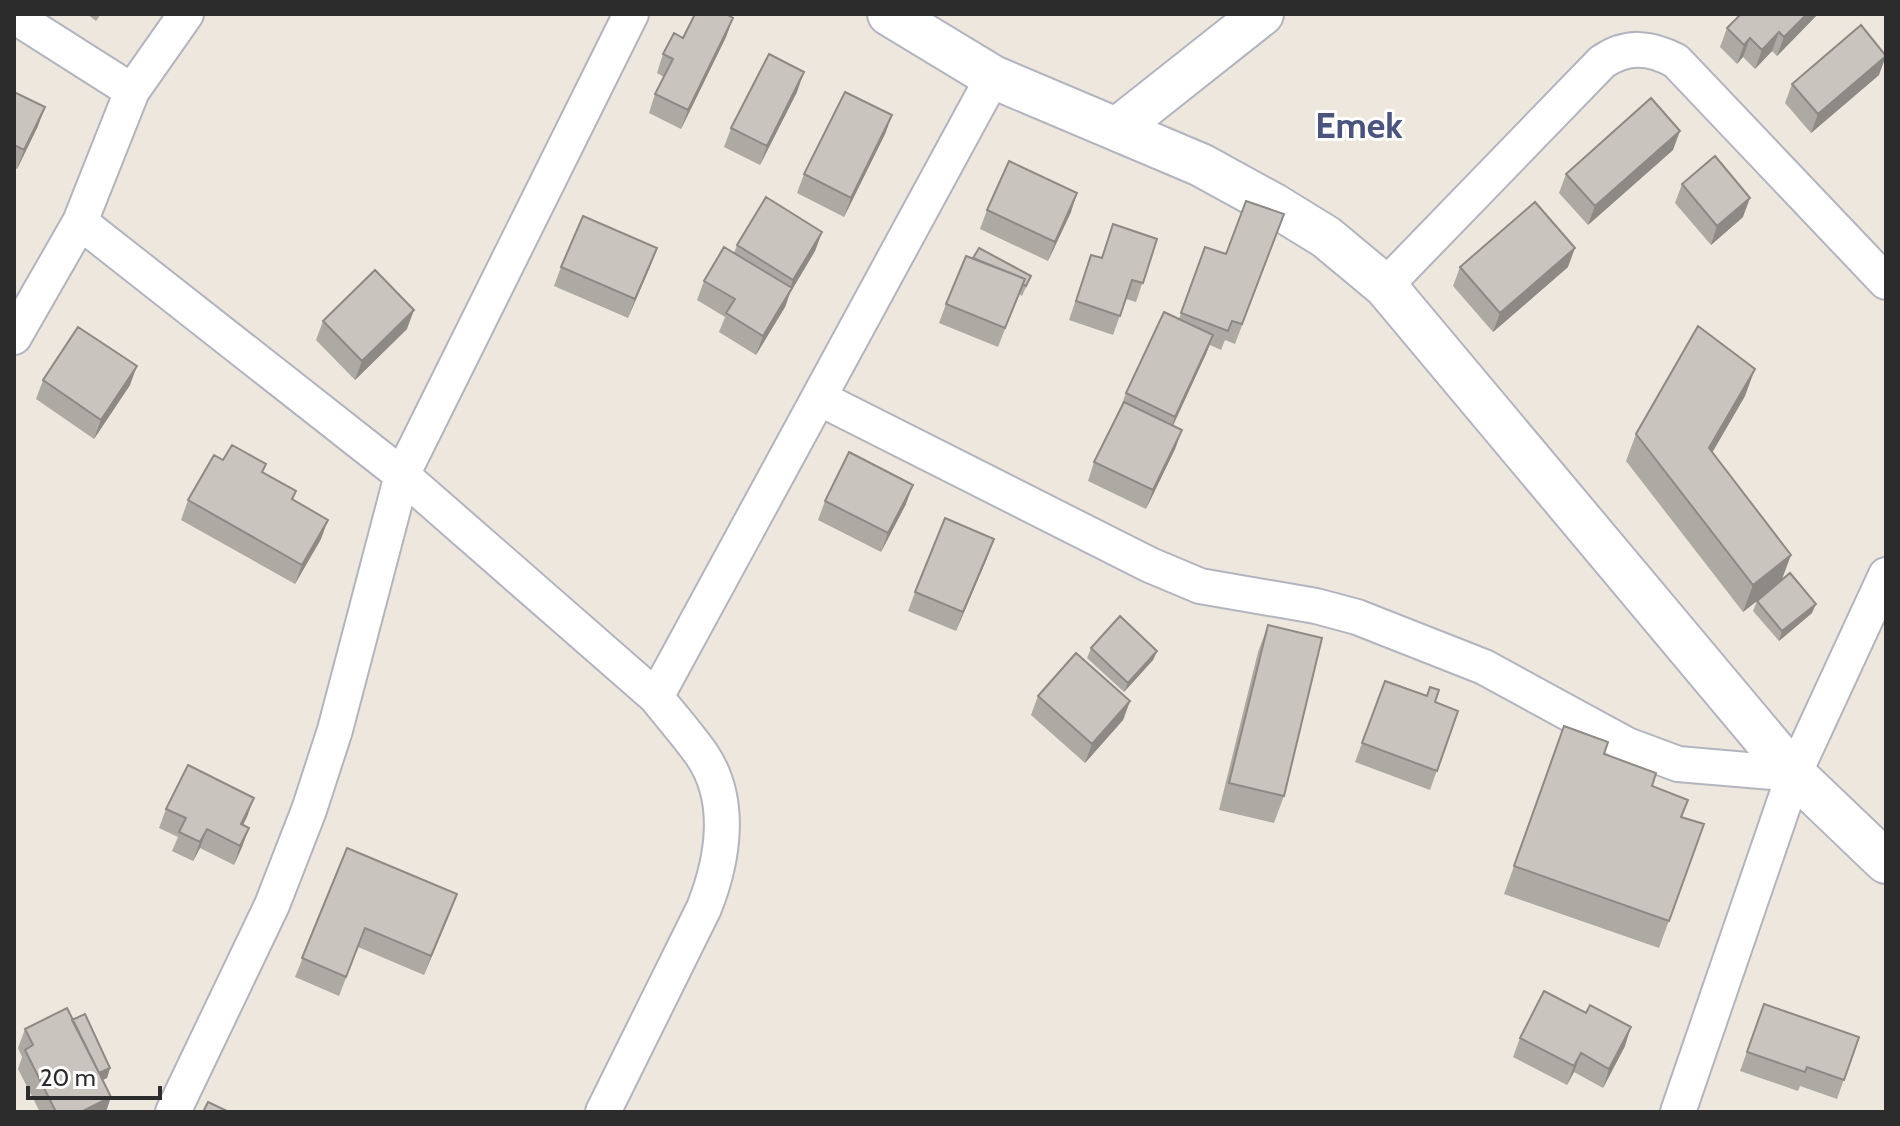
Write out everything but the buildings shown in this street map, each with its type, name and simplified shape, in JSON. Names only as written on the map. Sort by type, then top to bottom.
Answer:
[{"type":"street","points":[[14,337],[80,222],[132,91],[186,14]]},
{"type":"street","points":[[173,1112],[272,905],[309,810],[335,730],[402,475],[631,14]]},
{"type":"street","points":[[889,14],[993,77],[1201,165],[1274,205],[1326,237],[1385,286],[1794,774],[1886,862]]},
{"type":"street","points":[[1118,128],[1262,14]]},
{"type":"street","points":[[14,16],[132,91]]},
{"type":"street","points":[[1385,286],[1602,62],[1613,55],[1640,49],[1659,52],[1676,61],[1886,282]]},
{"type":"street","points":[[656,697],[993,77]]},
{"type":"street","points":[[80,222],[402,475],[656,697],[704,757],[719,795],[723,836],[717,875],[704,908],[603,1112]]},
{"type":"street","points":[[819,398],[1150,565],[1200,586],[1316,606],[1357,617],[1484,667],[1627,745],[1678,764],[1794,774]]},
{"type":"street","points":[[1678,1112],[1794,774],[1886,575]]},
{"type":"district","name":"Emek","points":[[1359,125]]}]
